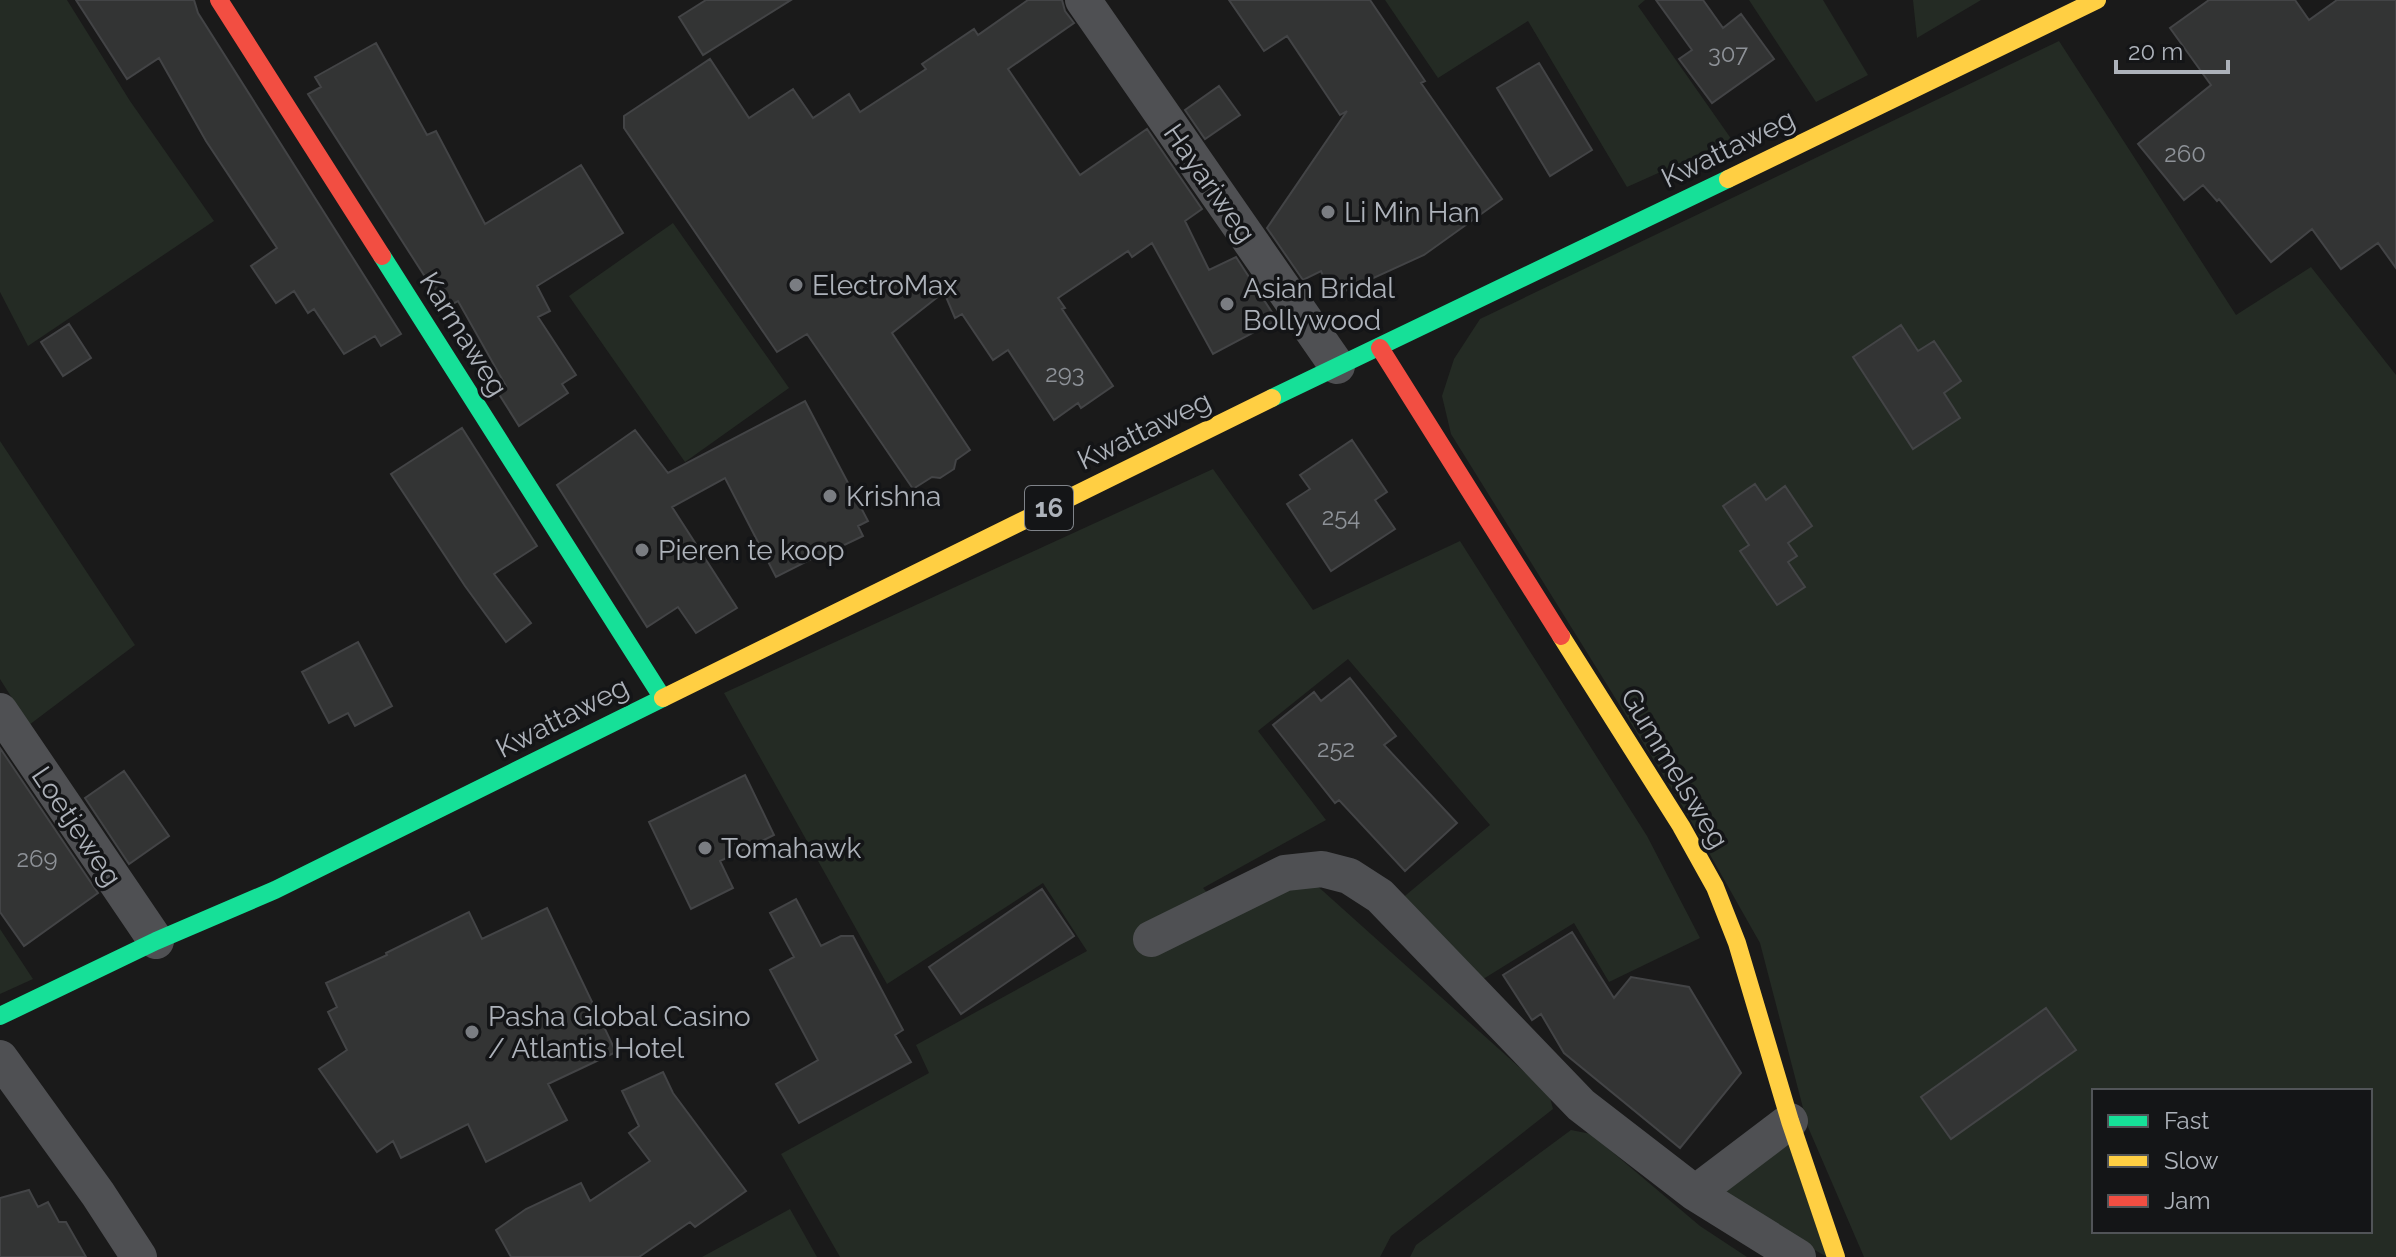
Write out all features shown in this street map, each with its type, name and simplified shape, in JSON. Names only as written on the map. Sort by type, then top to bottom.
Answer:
[{"type":"main road","name":"Karmaweg","points":[[219,0],[662,697]]},
{"type":"main road","name":"Kwattaweg","points":[[0,1016],[156,941],[275,890],[1337,366],[1380,348],[2097,0]]},
{"type":"main road","name":"Gummelsweg","points":[[1380,348],[1681,826],[1715,887],[1737,943],[1790,1121],[1836,1257]]},
{"type":"street","name":"Hayariweg","points":[[1083,0],[1337,366]]},
{"type":"street","name":"Loetjeweg","points":[[0,711],[156,941]]},
{"type":"street","points":[[1151,939],[1285,873],[1322,869],[1349,876],[1380,896],[1581,1105],[1695,1193],[1798,1257]]},
{"type":"street","points":[[0,1058],[98,1194],[139,1257]]},
{"type":"street","points":[[1695,1193],[1790,1121]]},
{"type":"shaded area","points":[[0,0],[67,0],[130,101],[214,221],[28,346],[0,292]]},
{"type":"shaded area","points":[[1385,0],[1645,0],[1638,6],[1732,140],[1627,187],[1528,21],[1438,78]]},
{"type":"shaded area","points":[[1749,0],[1823,0],[1868,75],[1816,102]]},
{"type":"shaded area","points":[[1913,0],[1981,0],[1917,38]]},
{"type":"shaded area","points":[[2059,41],[2236,315],[2311,267],[2396,375],[2396,1257],[1864,1257],[1808,1127],[1760,943],[1683,807],[1451,434],[1442,396],[1454,359],[1480,319]]},
{"type":"shaded area","points":[[673,223],[789,388],[685,462],[569,296]]},
{"type":"shaded area","points":[[0,441],[135,645],[29,725],[0,679]]},
{"type":"shaded area","points":[[1213,469],[1313,610],[1460,541],[1647,836],[1700,938],[1609,982],[1574,923],[1480,981],[1394,905],[1490,825],[1348,659],[1258,731],[1326,820],[1203,888],[1226,913],[1304,874],[1549,1094],[1553,1109],[1391,1236],[1380,1257],[840,1257],[781,1154],[929,1073],[916,1045],[1087,951],[1043,883],[887,984],[724,693]]},
{"type":"shaded area","points":[[0,929],[33,979],[0,994]]},
{"type":"shaded area","points":[[1571,1130],[1591,1134],[1700,1226],[1747,1257],[1410,1257],[1416,1245]]},
{"type":"shaded area","points":[[1787,1140],[1827,1257],[1715,1193]]},
{"type":"shaded area","points":[[790,1209],[817,1257],[702,1257]]},
{"type":"building","points":[[76,0],[194,0],[198,13],[401,334],[381,346],[375,336],[344,354],[314,309],[308,313],[294,291],[276,303],[251,266],[277,248],[206,141],[159,58],[127,79]]},
{"type":"building","points":[[706,0],[791,0],[703,55],[679,17]]},
{"type":"building","points":[[1028,0],[1062,0],[1065,11],[1074,23],[1008,69],[1080,175],[1147,129],[1202,209],[1185,221],[1209,270],[1236,257],[1277,320],[1213,354],[1152,243],[1132,257],[1128,251],[1058,298],[1065,308],[1062,309],[1113,386],[1081,408],[1078,403],[1054,420],[1008,350],[993,360],[962,314],[955,318],[944,292],[892,333],[970,450],[956,460],[954,469],[940,478],[932,477],[913,489],[807,334],[777,352],[624,128],[624,116],[710,59],[749,118],[793,89],[813,118],[849,94],[860,112],[926,69],[922,64],[974,29],[978,35]]},
{"type":"building","points":[[1229,0],[1370,0],[1425,81],[1421,83],[1502,199],[1424,255],[1332,297],[1321,271],[1303,280],[1267,228],[1347,111],[1340,115],[1287,36],[1264,51]]},
{"type":"building","points":[[1656,0],[1703,0],[1723,28],[1741,14],[1774,59],[1712,103],[1679,59],[1692,50]]},
{"type":"building","points":[[2209,0],[2295,0],[2309,20],[2337,0],[2396,0],[2396,268],[2378,243],[2341,269],[2312,229],[2271,262],[2219,199],[2217,201],[2203,185],[2184,200],[2138,144],[2211,85],[2170,28]]},
{"type":"building","points":[[376,43],[427,135],[436,131],[485,224],[581,165],[623,233],[537,286],[550,311],[538,317],[576,375],[562,384],[568,393],[519,426],[497,391],[506,386],[458,301],[445,308],[308,94],[321,87],[315,77]]},
{"type":"building","points":[[1539,63],[1592,150],[1550,176],[1497,88]]},
{"type":"building","points":[[1219,86],[1240,115],[1205,139],[1185,110]]},
{"type":"building","points":[[69,324],[91,358],[63,376],[41,342]]},
{"type":"building","points":[[1901,325],[1918,351],[1934,341],[1961,381],[1944,393],[1960,418],[1913,449],[1853,357]]},
{"type":"building","points":[[805,401],[868,521],[858,526],[863,536],[776,577],[725,478],[672,507],[737,608],[696,633],[678,607],[647,627],[557,485],[635,430],[668,473]]},
{"type":"building","points":[[462,428],[537,546],[494,574],[531,623],[506,642],[391,474]]},
{"type":"building","points":[[1352,440],[1387,492],[1375,500],[1395,529],[1331,571],[1287,504],[1310,489],[1300,475]]},
{"type":"building","points":[[1755,484],[1766,500],[1785,486],[1812,526],[1788,543],[1797,556],[1788,562],[1805,587],[1777,605],[1740,551],[1749,545],[1723,506]]},
{"type":"building","points":[[358,642],[392,706],[355,726],[348,713],[329,723],[302,672]]},
{"type":"building","points":[[1350,678],[1396,736],[1384,745],[1457,823],[1405,871],[1339,800],[1335,803],[1273,725],[1314,692],[1321,701]]},
{"type":"building","points":[[0,748],[98,893],[24,946],[0,912]]},
{"type":"building","points":[[124,771],[169,836],[129,864],[85,798]]},
{"type":"building","name":"Tomahawk","points":[[745,775],[774,835],[720,861],[733,888],[691,909],[649,822]]},
{"type":"building","points":[[1042,889],[1074,936],[961,1014],[929,967]]},
{"type":"building","points":[[796,899],[821,946],[841,936],[853,936],[903,1030],[895,1035],[911,1062],[799,1123],[776,1084],[818,1060],[770,970],[794,957],[770,913]]},
{"type":"building","name":"Pasha Global Casino / Atlantis Hotel","points":[[547,908],[616,1052],[548,1084],[567,1120],[486,1162],[468,1124],[401,1158],[393,1141],[377,1152],[319,1069],[347,1050],[328,1012],[337,1007],[326,983],[469,912],[482,939]]},
{"type":"building","points":[[1572,932],[1614,998],[1631,977],[1689,987],[1741,1073],[1680,1148],[1564,1053],[1541,1014],[1532,1020],[1503,975]]},
{"type":"building","points":[[2046,1008],[2076,1050],[1951,1139],[1921,1097]]},
{"type":"building","points":[[663,1072],[673,1093],[746,1191],[695,1227],[690,1222],[639,1257],[511,1257],[496,1230],[526,1209],[581,1183],[590,1201],[650,1161],[629,1133],[639,1126],[622,1091]]},
{"type":"building","points":[[29,1190],[38,1207],[48,1202],[59,1222],[66,1222],[86,1257],[0,1257],[0,1198]]},
{"type":"traffic: fast","points":[[1272,398],[1728,179]]},
{"type":"traffic: fast","points":[[382,256],[662,697]]},
{"type":"traffic: fast","points":[[0,1016],[156,941],[275,890],[663,698]]},
{"type":"traffic: slow","points":[[1728,179],[2097,0]]},
{"type":"traffic: slow","points":[[663,698],[1272,398]]},
{"type":"traffic: slow","points":[[1561,636],[1681,826],[1715,887],[1737,943],[1790,1121],[1836,1257]]},
{"type":"traffic: jam","points":[[219,0],[382,256]]},
{"type":"traffic: jam","points":[[1380,348],[1561,636]]},
{"type":"place","name":"Li Min Han","points":[[1328,212]]},
{"type":"place","name":"ElectroMax","points":[[796,285]]},
{"type":"place","name":"Asian Bridal Bollywood","points":[[1227,304]]},
{"type":"place","name":"Krishna","points":[[830,496]]},
{"type":"place","name":"Pieren te koop","points":[[642,550]]},
{"type":"place","name":"Tomahawk","points":[[705,848]]},
{"type":"place","name":"Pasha Global Casino / Atlantis Hotel","points":[[472,1032]]}]
